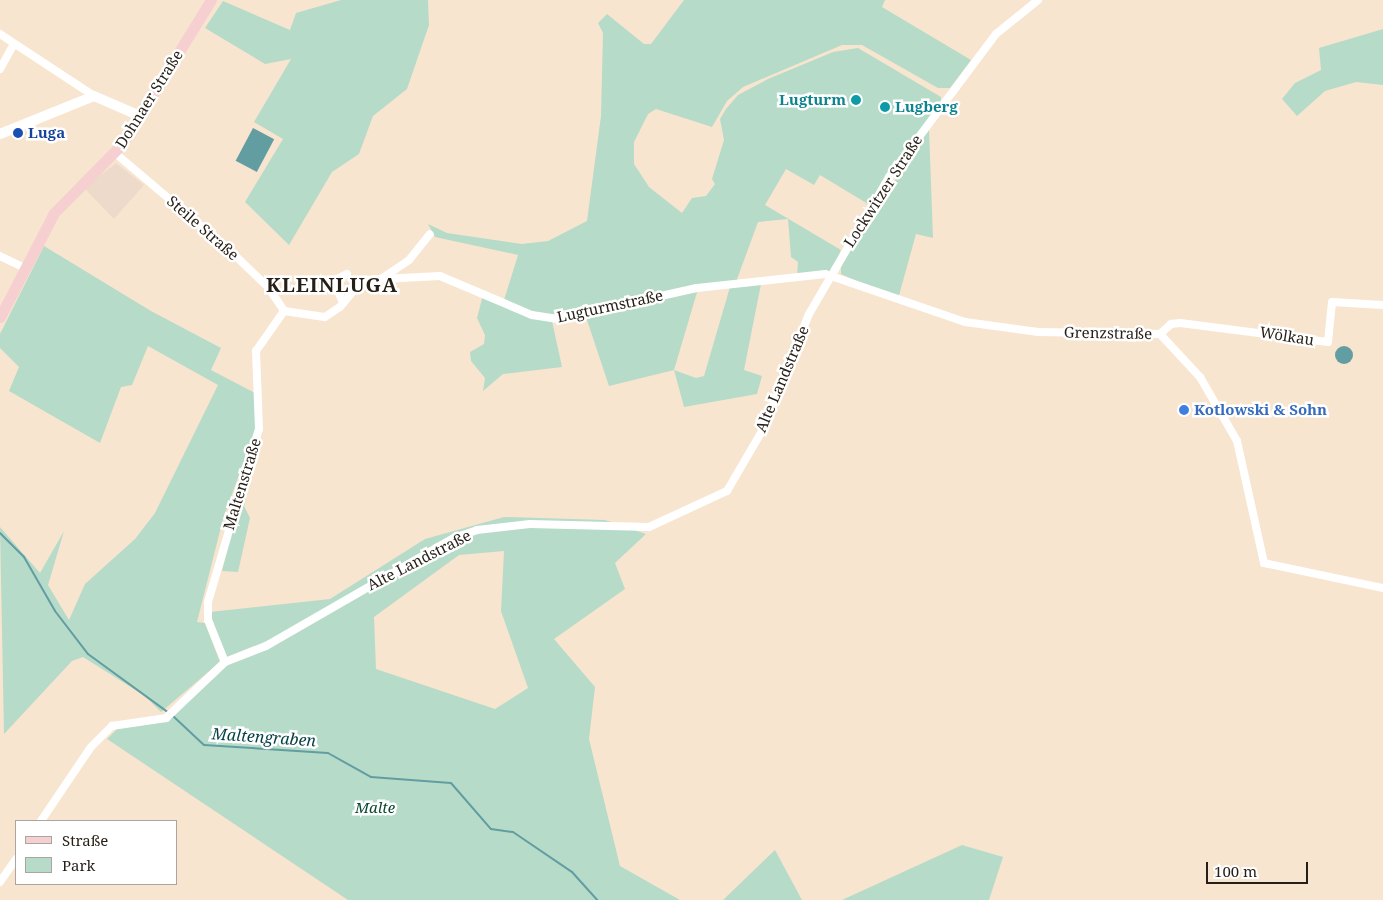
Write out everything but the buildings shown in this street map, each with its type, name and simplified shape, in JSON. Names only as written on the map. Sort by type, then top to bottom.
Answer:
[{"type":"main road","name":"Dohnaer Straße","points":[[0,317],[63,201],[115,153],[140,116],[206,2]]},
{"type":"street","name":"Lockwitzer Straße","points":[[835,276],[838,260],[885,185],[948,95],[1008,22],[1038,0]]},
{"type":"street","points":[[0,34],[94,96],[140,116]]},
{"type":"street","points":[[0,69],[14,44]]},
{"type":"street","points":[[0,134],[94,96]]},
{"type":"street","name":"Steile Straße","points":[[115,153],[226,247],[268,287],[284,311]]},
{"type":"street","points":[[381,279],[409,260],[430,234]]},
{"type":"street","points":[[0,256],[25,268]]},
{"type":"street","points":[[284,311],[325,317],[343,303],[337,288],[339,278],[347,274]]},
{"type":"street","name":"Lugturmstraße","points":[[343,303],[363,280],[446,277],[549,319],[697,288],[835,276]]},
{"type":"street","name":"Grenzstraße","points":[[835,276],[887,298],[965,322],[1038,332],[1160,334],[1200,377],[1237,441],[1264,563],[1383,588]]},
{"type":"street","name":"Alte Landstraße","points":[[43,820],[101,735],[120,722],[151,722],[170,714],[225,662],[266,646],[330,606],[471,532],[530,524],[649,527],[718,498],[727,491],[765,426],[809,314],[835,276]]},
{"type":"street","name":"Wölkau","points":[[1160,334],[1171,324],[1180,323],[1328,342],[1332,302],[1383,305]]},
{"type":"street","name":"Maltenstraße","points":[[225,662],[208,620],[208,602],[258,429],[256,351],[284,311]]},
{"type":"street","points":[[0,882],[15,860]]},
{"type":"shaded area","points":[[116,163],[144,185],[114,219],[84,188]]},
{"type":"green space","points":[[341,0],[428,0],[429,25],[407,89],[373,116],[359,154],[332,172],[289,245],[245,202],[283,139],[254,122],[291,59],[265,64],[205,28],[223,1],[290,30],[296,13]]},
{"type":"green space","points":[[684,0],[885,0],[882,7],[971,60],[950,88],[938,88],[862,45],[842,45],[743,87],[727,101],[712,127],[656,109],[648,114],[634,142],[634,164],[649,187],[682,213],[692,198],[706,196],[715,184],[712,179],[724,140],[720,119],[726,109],[738,95],[768,79],[833,52],[858,48],[941,97],[941,103],[868,204],[820,175],[814,185],[786,169],[765,205],[841,250],[831,273],[797,276],[798,262],[791,257],[788,219],[758,222],[736,282],[568,316],[537,315],[504,300],[518,255],[435,237],[428,224],[447,233],[522,244],[548,241],[587,221],[601,116],[603,33],[598,23],[607,14],[644,44],[651,44]]},
{"type":"green space","points":[[1383,29],[1383,85],[1356,82],[1325,91],[1297,116],[1282,99],[1295,83],[1321,70],[1319,48]]},
{"type":"green space","points":[[929,129],[933,238],[916,234],[898,299],[841,274],[841,262]]},
{"type":"green space","points":[[44,246],[151,311],[221,348],[211,370],[255,393],[256,428],[223,519],[197,622],[205,623],[220,662],[161,712],[145,696],[83,657],[72,661],[4,734],[0,527],[40,573],[64,531],[48,585],[69,620],[85,584],[135,539],[155,513],[218,385],[148,346],[132,385],[121,387],[100,443],[9,391],[19,367],[0,348],[0,334]]},
{"type":"green space","points":[[761,284],[744,370],[762,376],[757,394],[684,407],[674,370],[696,378],[704,376],[730,287]]},
{"type":"green space","points":[[698,289],[674,370],[609,386],[585,314]]},
{"type":"green space","points":[[483,295],[552,321],[562,367],[503,374],[483,391],[485,378],[471,361],[470,352],[484,344],[485,335],[477,318]]},
{"type":"green space","points":[[248,471],[252,472],[244,506],[250,518],[238,572],[222,571]]},
{"type":"green space","name":"Malte","points":[[504,517],[605,520],[646,534],[615,563],[625,589],[554,639],[595,687],[589,739],[620,866],[680,900],[348,900],[107,739],[121,725],[167,720],[228,664],[269,640],[225,658],[210,612],[330,599],[425,539]],"holes":[[[504,551],[501,611],[528,688],[495,709],[376,669],[374,617],[459,555]]]},
{"type":"green space","points":[[962,845],[1003,857],[989,900],[842,900]]},
{"type":"green space","points":[[775,850],[802,900],[723,900]]},
{"type":"water","points":[[253,128],[274,139],[257,172],[236,161]]},
{"type":"water","points":[[1344,346],[1350,349],[1353,355],[1350,361],[1344,364],[1338,361],[1335,355],[1338,349]]},
{"type":"waterway","name":"Maltengraben","points":[[0,533],[24,557],[55,611],[88,654],[169,713]]},
{"type":"waterway","name":"Maltengraben","points":[[173,716],[204,745],[328,753],[371,777],[451,783],[491,829],[513,832],[572,872],[597,900]]},
{"type":"place","name":"Lugturm","points":[[856,100]]},
{"type":"place","name":"Lugberg","points":[[885,107]]},
{"type":"place","name":"Luga","points":[[18,133]]},
{"type":"place","name":"Kotlowski & Sohn","points":[[1184,410]]},
{"type":"district","name":"KLEINLUGA","points":[[332,284]]}]
